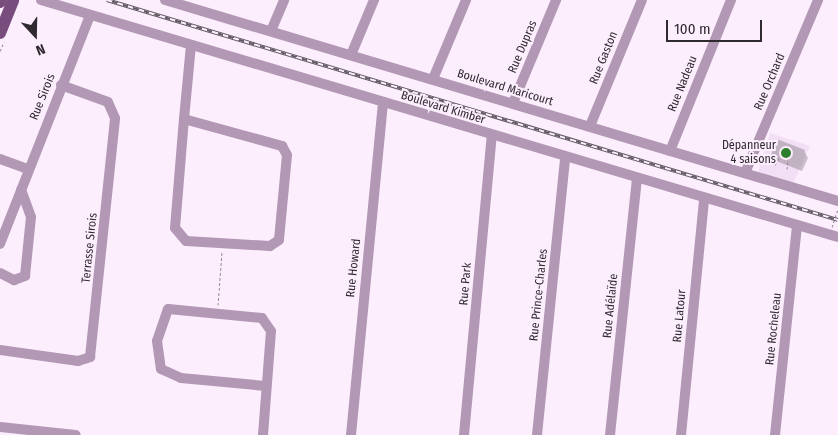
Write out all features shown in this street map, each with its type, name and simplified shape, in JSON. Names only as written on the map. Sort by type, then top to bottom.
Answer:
[{"type":"main road","points":[[2,33],[13,0]]},
{"type":"street","name":"Boulevard Kimber","points":[[42,0],[704,199],[835,234]]},
{"type":"street","name":"Boulevard Maricourt","points":[[165,0],[190,4],[351,55],[838,202]]},
{"type":"street","points":[[271,30],[284,0]]},
{"type":"street","points":[[351,55],[374,0]]},
{"type":"street","points":[[433,80],[466,0]]},
{"type":"street","name":"Rue Dupras","points":[[513,104],[556,0]]},
{"type":"street","name":"Rue Gaston","points":[[590,126],[642,0]]},
{"type":"street","name":"Rue Nadeau","points":[[670,150],[731,0]]},
{"type":"street","name":"Rue Orchard","points":[[745,173],[818,0]]},
{"type":"street","name":"Rue Sirois","points":[[0,244],[27,169],[90,14]]},
{"type":"street","points":[[184,119],[282,146],[287,155],[279,240],[270,246],[186,241],[174,228],[184,119],[191,45]]},
{"type":"street","name":"Terrasse Sirois","points":[[0,350],[78,361],[90,357],[115,118],[108,102],[61,85]]},
{"type":"street","name":"Rue Howard","points":[[351,435],[383,103]]},
{"type":"street","name":"Rue Park","points":[[464,435],[492,136]]},
{"type":"street","name":"Rue Prince-Charles","points":[[537,435],[565,157]]},
{"type":"street","points":[[0,158],[27,169]]},
{"type":"street","name":"Rue Adélaïde","points":[[610,435],[637,179]]},
{"type":"street","points":[[0,273],[14,280],[25,276],[31,217],[21,190]]},
{"type":"street","name":"Rue Latour","points":[[681,435],[704,199]]},
{"type":"street","name":"Rue Rocheleau","points":[[776,435],[797,225]]},
{"type":"street","points":[[263,435],[271,331],[262,318],[217,312],[168,309],[158,341],[161,369],[181,378],[266,386]]},
{"type":"street","points":[[0,427],[11,432],[76,435]]},
{"type":"path","points":[[0,51],[2,33]]},
{"type":"path","points":[[775,165],[779,158]]},
{"type":"path","points":[[786,169],[788,161]]},
{"type":"path","points":[[835,234],[838,202]]},
{"type":"path","points":[[217,312],[223,244]]},
{"type":"shaded area","points":[[770,133],[810,146],[793,184],[758,172]]},
{"type":"building","points":[[777,139],[805,150],[798,165],[771,155]]},
{"type":"railway","points":[[107,0],[838,220]]},
{"type":"place","name":"Dépanneur 4 saisons","points":[[786,153]]}]
